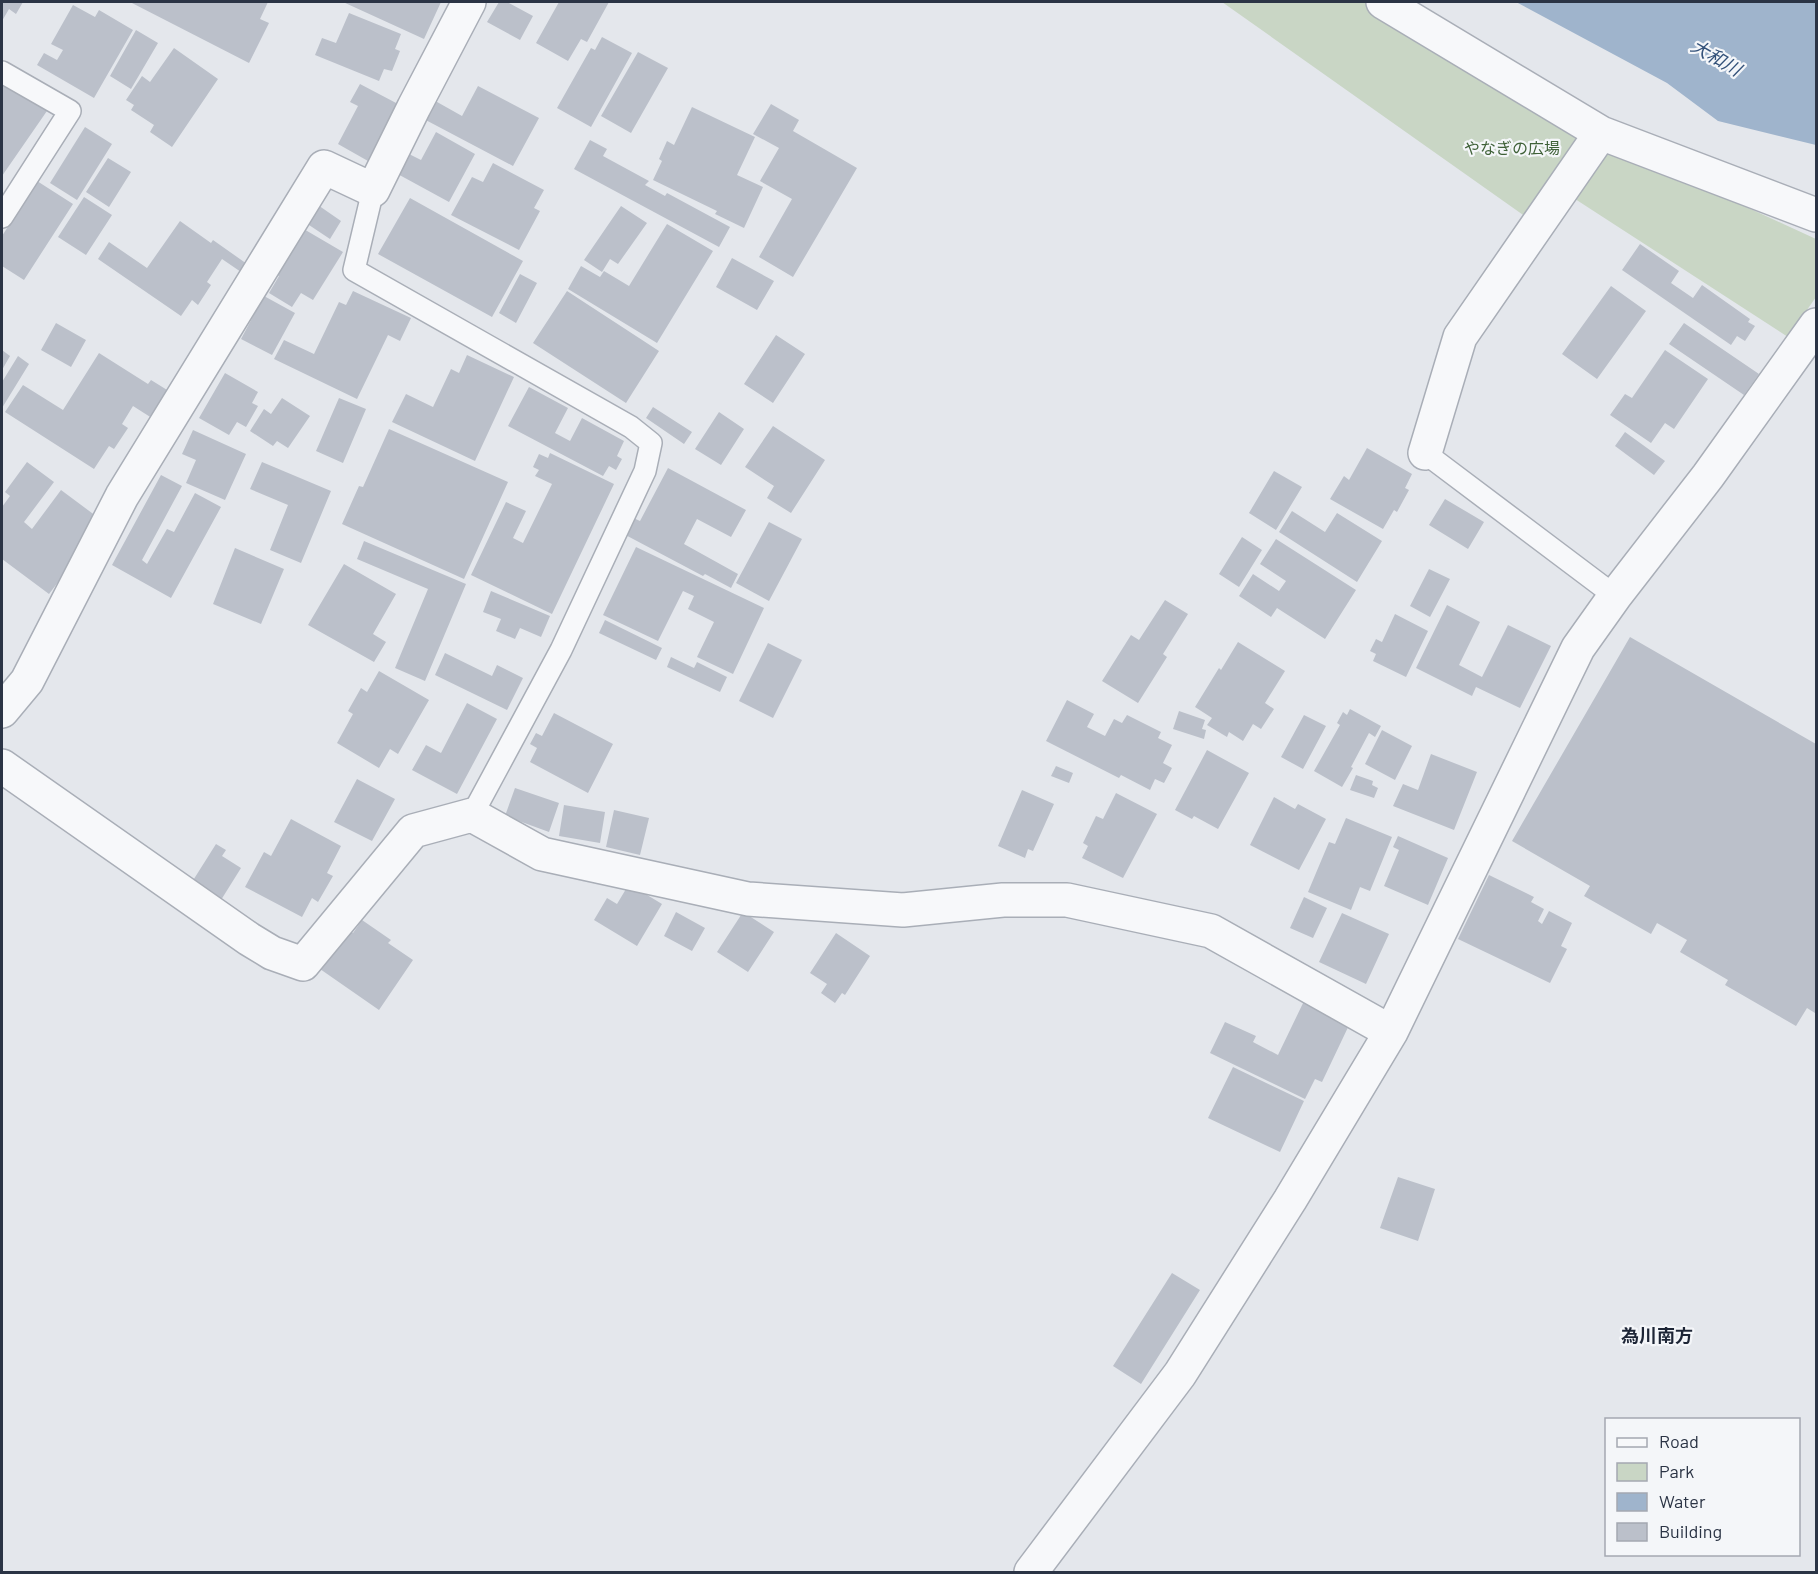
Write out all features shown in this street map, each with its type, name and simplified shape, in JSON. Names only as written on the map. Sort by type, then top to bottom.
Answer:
[{"type":"street","points":[[2,711],[27,681],[122,496],[324,167],[373,190],[469,2]]},
{"type":"street","points":[[1383,2],[1601,134],[1816,215]]},
{"type":"street","points":[[1425,453],[1460,337],[1601,134]]},
{"type":"street","points":[[1030,1572],[1180,1374],[1290,1200],[1390,1032],[1578,648],[1615,596],[1708,476],[1816,325]]},
{"type":"street","points":[[2,766],[249,939],[272,954],[303,964],[413,831],[472,815],[542,854],[748,899],[903,910],[1003,900],[1067,900],[1211,930],[1390,1032]]},
{"type":"lane","points":[[2,72],[70,111],[2,217]]},
{"type":"lane","points":[[373,190],[354,270],[632,427],[651,443],[645,471],[561,650],[472,815]]},
{"type":"lane","points":[[1425,453],[1615,596]]},
{"type":"green space","name":"やなぎの広場","points":[[1222,2],[1368,2],[1589,138],[1529,219]]},
{"type":"green space","name":"やなぎの広場","points":[[1603,141],[1816,239],[1816,297],[1788,337],[1572,197]]},
{"type":"water","name":"大和川","points":[[1516,2],[1816,2],[1816,145],[1718,121],[1667,83]]},
{"type":"building","points":[[2,2],[23,2],[16,14],[9,9],[2,21]]},
{"type":"building","points":[[130,2],[268,2],[260,19],[269,23],[249,63]]},
{"type":"building","points":[[343,2],[441,2],[424,39]]},
{"type":"building","points":[[499,2],[507,2],[533,16],[520,40],[487,22]]},
{"type":"building","points":[[559,2],[609,2],[587,42],[581,39],[568,61],[536,43]]},
{"type":"building","points":[[73,5],[95,17],[99,10],[133,30],[94,98],[37,65],[44,53],[57,60],[63,50],[51,44]]},
{"type":"building","points":[[349,13],[401,34],[395,49],[400,51],[392,71],[384,69],[379,81],[315,55],[322,38],[336,43]]},
{"type":"building","points":[[136,30],[158,43],[131,89],[110,76]]},
{"type":"building","points":[[602,37],[632,53],[591,127],[557,108],[591,48],[595,50]]},
{"type":"building","points":[[174,48],[218,79],[172,147],[150,132],[154,125],[131,110],[134,105],[126,100],[142,76],[150,82]]},
{"type":"building","points":[[638,52],[668,68],[631,133],[601,116]]},
{"type":"building","points":[[2,80],[49,108],[2,176]]},
{"type":"building","points":[[360,84],[398,104],[368,161],[338,144],[358,106],[350,102]]},
{"type":"building","points":[[478,86],[539,118],[513,166],[420,117],[430,98],[462,116]]},
{"type":"building","points":[[771,104],[799,120],[793,131],[857,168],[793,277],[759,257],[792,199],[760,181],[779,148],[753,134]]},
{"type":"building","points":[[692,107],[755,137],[737,175],[763,187],[744,228],[715,214],[717,211],[653,180],[662,161],[659,159],[667,141],[674,145]]},
{"type":"building","points":[[85,127],[112,144],[77,200],[50,183]]},
{"type":"building","points":[[436,132],[475,154],[449,202],[394,172],[405,152],[421,160]]},
{"type":"building","points":[[590,140],[607,149],[603,156],[649,181],[645,185],[665,196],[667,193],[730,227],[719,247],[574,169]]},
{"type":"building","points":[[108,158],[131,172],[109,207],[86,192]]},
{"type":"building","points":[[493,163],[544,190],[534,208],[540,211],[519,250],[451,215],[472,177],[483,182]]},
{"type":"building","points":[[37,181],[73,204],[24,280],[2,266],[2,236]]},
{"type":"building","points":[[84,197],[112,215],[86,255],[58,237]]},
{"type":"building","points":[[410,198],[523,261],[492,317],[378,254]]},
{"type":"building","points":[[315,203],[341,221],[330,239],[303,221]]},
{"type":"building","points":[[621,206],[647,223],[618,264],[610,259],[602,272],[584,260]]},
{"type":"building","points":[[180,221],[211,243],[213,240],[247,264],[241,272],[222,259],[207,282],[211,285],[198,305],[192,300],[181,316],[98,259],[109,242],[147,268]]},
{"type":"building","points":[[667,224],[713,251],[657,343],[568,289],[581,266],[600,277],[604,271],[629,286]]},
{"type":"building","points":[[302,228],[343,252],[313,300],[301,293],[292,307],[269,293],[279,276],[274,273]]},
{"type":"building","points":[[1640,244],[1679,271],[1671,283],[1693,298],[1702,285],[1750,319],[1748,322],[1755,326],[1745,341],[1737,336],[1731,345],[1622,270]]},
{"type":"building","points":[[732,258],[774,281],[757,310],[716,287]]},
{"type":"building","points":[[520,274],[537,283],[516,323],[499,313]]},
{"type":"building","points":[[1611,286],[1646,311],[1597,379],[1562,354]]},
{"type":"building","points":[[353,291],[411,318],[400,341],[388,335],[357,399],[274,359],[284,340],[314,354],[339,302],[346,305]]},
{"type":"building","points":[[567,291],[659,351],[626,403],[533,343]]},
{"type":"building","points":[[264,296],[295,313],[272,355],[241,339]]},
{"type":"building","points":[[56,323],[86,340],[71,367],[41,350]]},
{"type":"building","points":[[1684,323],[1759,374],[1744,395],[1669,344]]},
{"type":"building","points":[[776,335],[805,354],[773,403],[744,384]]},
{"type":"building","points":[[2,350],[10,356],[2,370]]},
{"type":"building","points":[[1665,350],[1708,379],[1674,429],[1665,423],[1651,443],[1610,415],[1625,394],[1632,398]]},
{"type":"building","points":[[99,353],[148,384],[151,380],[172,393],[155,420],[133,406],[122,424],[128,428],[114,449],[109,446],[94,469],[5,412],[23,385],[63,410]]},
{"type":"building","points":[[467,355],[514,377],[475,461],[392,422],[406,394],[433,407],[451,369],[459,373]]},
{"type":"building","points":[[18,356],[29,364],[2,408],[2,382]]},
{"type":"building","points":[[225,373],[258,392],[252,403],[258,406],[246,427],[237,422],[229,435],[199,418]]},
{"type":"building","points":[[529,387],[568,408],[555,433],[570,441],[582,418],[624,441],[617,456],[622,459],[616,470],[609,466],[603,476],[508,426]]},
{"type":"building","points":[[282,398],[310,416],[288,448],[277,441],[273,446],[250,431],[264,409],[271,414]]},
{"type":"building","points":[[339,398],[366,409],[343,463],[316,451]]},
{"type":"building","points":[[653,407],[692,432],[684,444],[646,418]]},
{"type":"building","points":[[719,412],[744,429],[721,465],[695,449]]},
{"type":"building","points":[[773,426],[825,460],[791,513],[767,498],[774,486],[745,467]]},
{"type":"building","points":[[389,429],[508,482],[464,579],[342,524],[359,486],[363,487]]},
{"type":"building","points":[[193,430],[246,454],[225,500],[186,483],[196,460],[182,454]]},
{"type":"building","points":[[1625,432],[1665,461],[1654,475],[1615,446]]},
{"type":"building","points":[[1367,448],[1412,474],[1405,488],[1409,490],[1397,512],[1394,510],[1383,529],[1330,499],[1344,476],[1349,480]]},
{"type":"building","points":[[550,453],[614,484],[552,614],[471,575],[506,502],[526,511],[513,538],[523,543],[552,484],[535,476],[539,470],[533,467],[539,454],[548,458]]},
{"type":"building","points":[[27,462],[54,482],[24,522],[32,529],[61,490],[104,522],[49,594],[2,559],[2,507],[10,496],[5,492]]},
{"type":"building","points":[[262,462],[331,491],[301,563],[270,550],[288,505],[250,489]]},
{"type":"building","points":[[668,468],[746,510],[731,537],[697,519],[684,544],[738,574],[731,588],[705,574],[703,576],[618,531],[627,515],[640,521]]},
{"type":"building","points":[[1274,471],[1302,487],[1276,530],[1249,513]]},
{"type":"building","points":[[161,475],[182,486],[142,560],[147,564],[167,529],[174,532],[195,493],[221,507],[171,598],[112,565]]},
{"type":"building","points":[[1445,499],[1484,522],[1468,549],[1429,525]]},
{"type":"building","points":[[1292,511],[1325,532],[1337,513],[1382,541],[1357,582],[1279,532]]},
{"type":"building","points":[[769,522],[802,539],[769,601],[736,583]]},
{"type":"building","points":[[1242,537],[1262,550],[1239,587],[1219,574]]},
{"type":"building","points":[[1276,539],[1356,590],[1325,639],[1277,608],[1271,617],[1239,596],[1253,574],[1279,591],[1286,581],[1260,564]]},
{"type":"building","points":[[364,541],[466,584],[425,681],[395,668],[428,589],[357,559]]},
{"type":"building","points":[[636,547],[764,608],[733,674],[697,657],[714,622],[688,609],[694,596],[683,591],[658,641],[603,615]]},
{"type":"building","points":[[235,548],[284,569],[261,624],[213,604]]},
{"type":"building","points":[[344,564],[396,594],[373,634],[386,642],[374,662],[308,625]]},
{"type":"building","points":[[1429,569],[1450,579],[1430,617],[1410,606]]},
{"type":"building","points":[[491,591],[550,616],[541,637],[520,628],[515,639],[496,631],[501,619],[483,612]]},
{"type":"building","points":[[1165,600],[1188,614],[1163,654],[1167,657],[1138,703],[1102,681],[1131,635],[1139,640]]},
{"type":"building","points":[[1447,605],[1480,622],[1459,665],[1482,677],[1508,625],[1551,646],[1520,708],[1476,687],[1472,696],[1416,668]]},
{"type":"building","points":[[1395,614],[1428,631],[1406,677],[1373,661],[1376,654],[1370,651],[1376,639],[1382,642]]},
{"type":"building","points":[[605,620],[662,648],[656,660],[599,633]]},
{"type":"building","points":[[1630,637],[1816,744],[1816,1011],[1815,1013],[1807,1008],[1796,1026],[1725,985],[1728,980],[1680,952],[1687,940],[1657,923],[1651,934],[1584,896],[1590,886],[1512,841]]},
{"type":"building","points":[[1238,642],[1285,671],[1265,703],[1274,709],[1261,729],[1253,724],[1243,741],[1229,732],[1227,737],[1207,725],[1212,718],[1195,707]]},
{"type":"building","points":[[768,643],[802,660],[773,718],[739,701]]},
{"type":"building","points":[[445,653],[492,676],[497,665],[523,678],[507,710],[435,675]]},
{"type":"building","points":[[671,657],[694,668],[697,662],[727,677],[720,692],[667,667]]},
{"type":"building","points":[[379,671],[429,700],[398,754],[390,749],[379,768],[337,743],[353,714],[348,711],[361,688],[367,692]]},
{"type":"building","points":[[1067,700],[1094,714],[1087,727],[1105,736],[1114,719],[1122,723],[1127,715],[1161,732],[1158,738],[1172,745],[1163,763],[1172,768],[1164,783],[1155,779],[1150,790],[1121,775],[1119,778],[1046,741]]},
{"type":"building","points":[[467,703],[497,719],[457,794],[412,770],[426,745],[441,753]]},
{"type":"building","points":[[1350,709],[1381,726],[1375,737],[1369,733],[1342,787],[1314,771],[1340,725],[1337,723],[1343,712],[1347,715]]},
{"type":"building","points":[[1179,711],[1205,720],[1202,729],[1206,730],[1204,739],[1173,729]]},
{"type":"building","points":[[554,713],[613,744],[588,793],[530,762],[537,748],[530,744],[536,733],[542,736]]},
{"type":"building","points":[[1304,715],[1326,726],[1303,769],[1281,757]]},
{"type":"building","points":[[1382,730],[1412,746],[1395,780],[1365,764]]},
{"type":"building","points":[[1207,750],[1249,773],[1218,829],[1194,816],[1192,819],[1175,810]]},
{"type":"building","points":[[1431,754],[1477,772],[1454,830],[1393,806],[1403,784],[1418,790]]},
{"type":"building","points":[[1056,766],[1073,773],[1069,783],[1051,776]]},
{"type":"building","points":[[1356,775],[1373,781],[1372,785],[1378,788],[1374,798],[1350,790]]},
{"type":"building","points":[[357,779],[395,799],[372,841],[334,822]]},
{"type":"building","points":[[515,788],[559,803],[549,832],[505,816]]},
{"type":"building","points":[[1022,790],[1054,804],[1033,851],[1028,849],[1025,858],[998,846]]},
{"type":"building","points":[[1116,793],[1157,814],[1123,878],[1082,858],[1088,846],[1083,843],[1096,816],[1103,819]]},
{"type":"building","points":[[1274,797],[1295,809],[1298,804],[1326,819],[1299,870],[1250,845]]},
{"type":"building","points":[[564,805],[605,812],[600,843],[559,836]]},
{"type":"building","points":[[614,810],[649,818],[640,855],[606,847]]},
{"type":"building","points":[[1346,818],[1392,837],[1370,891],[1360,887],[1351,910],[1308,892],[1329,842],[1335,844]]},
{"type":"building","points":[[291,819],[341,846],[327,873],[333,876],[318,902],[312,898],[302,917],[245,887],[264,852],[271,856]]},
{"type":"building","points":[[1398,836],[1448,858],[1428,905],[1384,886],[1399,850],[1393,847]]},
{"type":"building","points":[[216,844],[226,850],[222,856],[241,868],[221,900],[192,882]]},
{"type":"building","points":[[1489,875],[1534,897],[1531,902],[1544,909],[1538,921],[1542,924],[1549,911],[1572,923],[1561,946],[1567,949],[1550,983],[1458,939]]},
{"type":"building","points":[[629,884],[662,904],[637,946],[594,920],[607,898],[617,904]]},
{"type":"building","points":[[1304,897],[1327,908],[1313,938],[1290,928]]},
{"type":"building","points":[[676,912],[705,928],[692,951],[664,936]]},
{"type":"building","points":[[743,912],[774,932],[748,972],[717,952]]},
{"type":"building","points":[[1342,913],[1389,934],[1366,984],[1319,962]]},
{"type":"building","points":[[362,920],[391,940],[388,943],[413,960],[379,1010],[320,969],[347,929],[353,933]]},
{"type":"building","points":[[836,933],[870,956],[845,995],[842,993],[835,1003],[821,993],[827,984],[810,973]]},
{"type":"building","points":[[1305,999],[1351,1021],[1322,1082],[1315,1079],[1305,1099],[1210,1053],[1225,1022],[1256,1036],[1253,1042],[1278,1055]]},
{"type":"building","points":[[1233,1067],[1304,1101],[1280,1152],[1208,1118]]},
{"type":"building","points":[[1398,1177],[1435,1189],[1418,1241],[1380,1228]]},
{"type":"building","points":[[1172,1273],[1200,1290],[1141,1384],[1113,1366]]},
{"type":"district","name":"為川南方","points":[[1657,1336]]}]
